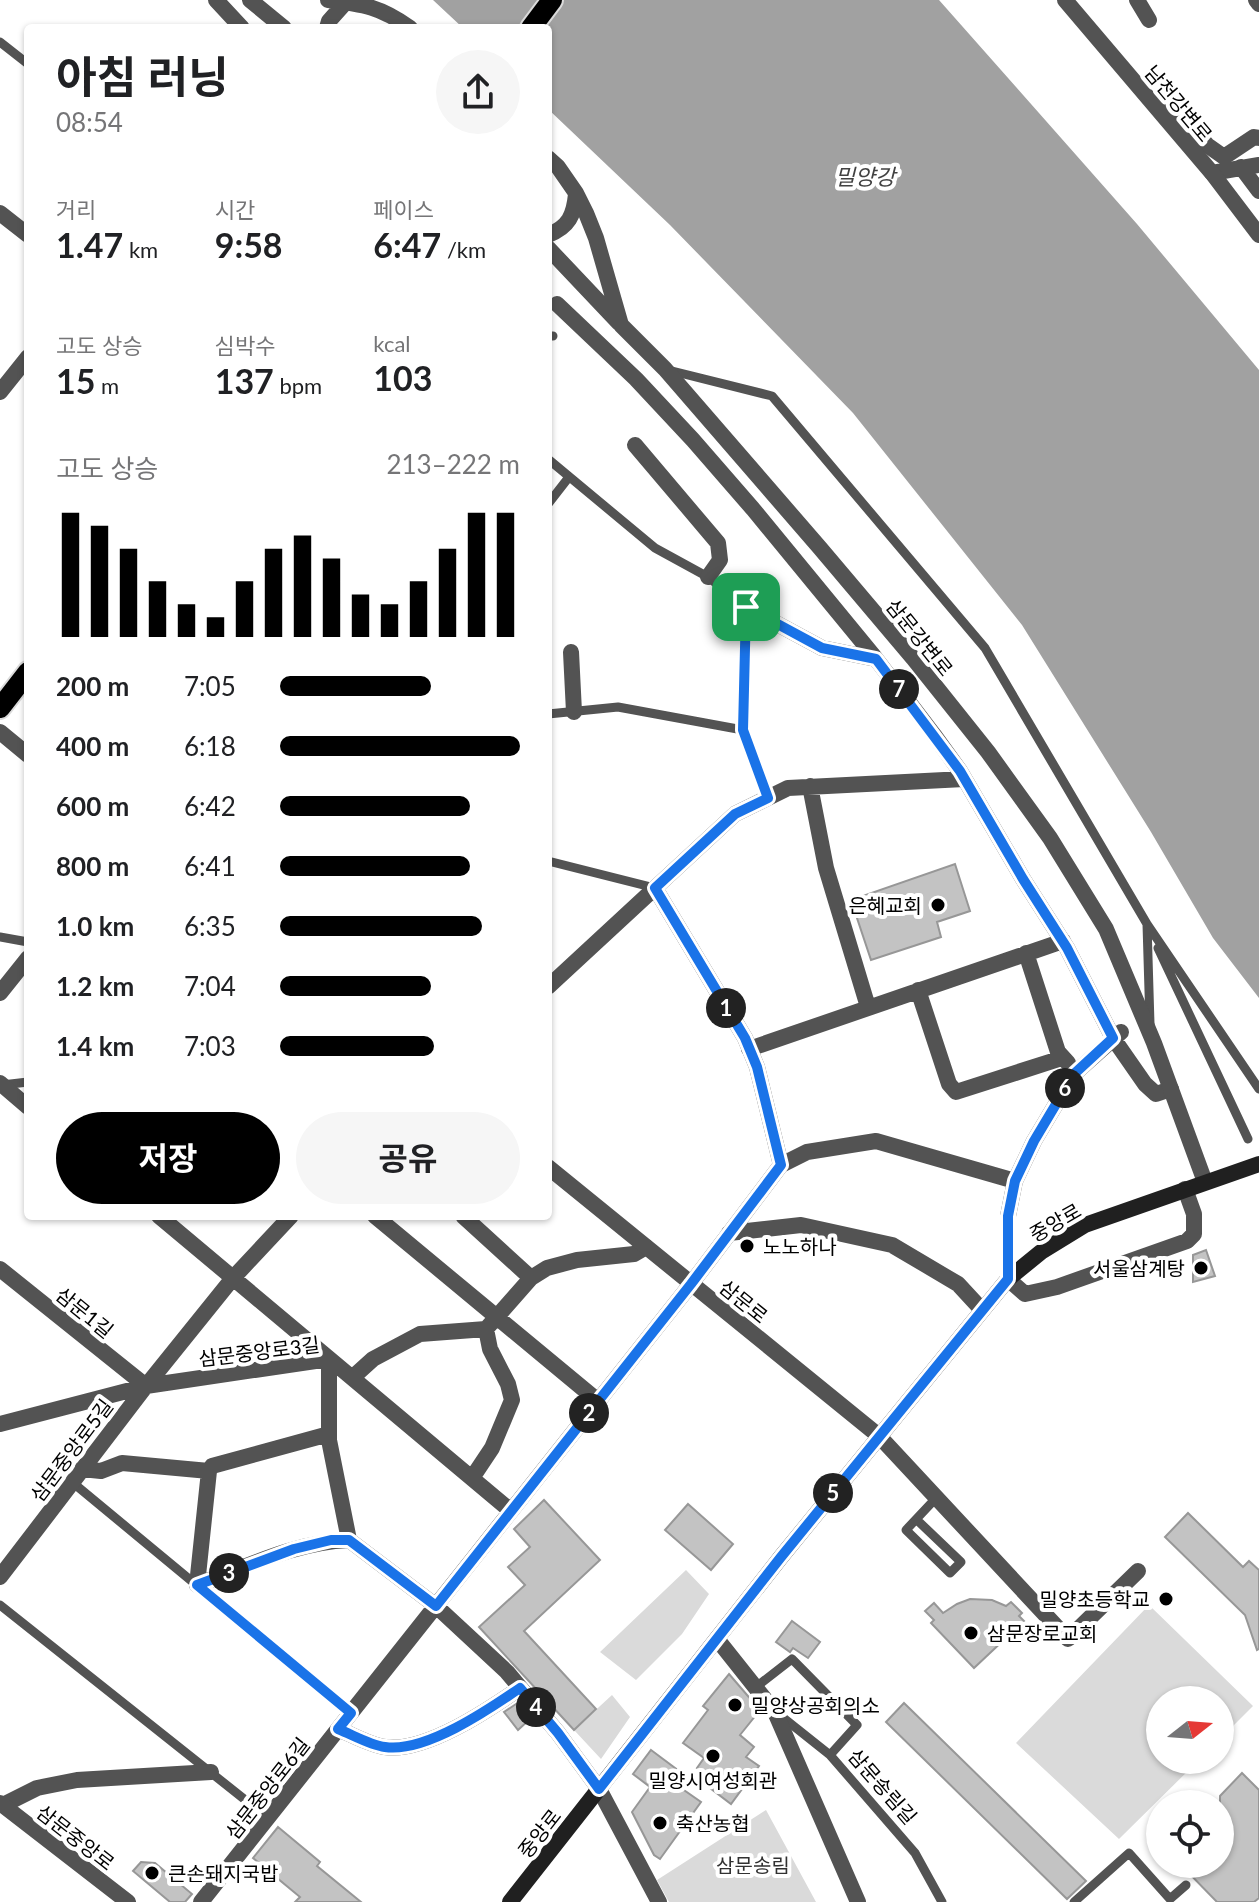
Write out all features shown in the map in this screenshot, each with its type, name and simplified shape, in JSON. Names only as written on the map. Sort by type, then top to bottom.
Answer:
[{"type":"main road","points":[[534,24],[552,0]]},
{"type":"main road","points":[[0,708],[24,677]]},
{"type":"main road","name":"중앙로","points":[[510,1902],[879,1436],[1008,1279],[1041,1252],[1085,1225],[1259,1164]]},
{"type":"street","points":[[216,0],[238,24]]},
{"type":"street","points":[[250,0],[279,24]]},
{"type":"street","points":[[328,0],[378,9],[405,24]]},
{"type":"street","name":"남천강변로","points":[[1065,0],[1212,173],[1259,235]]},
{"type":"street","points":[[1137,0],[1149,20]]},
{"type":"street","points":[[328,24],[346,2]]},
{"type":"street","points":[[1163,93],[1207,145],[1224,157],[1254,137],[1259,138]]},
{"type":"street","name":"삼문강변로","points":[[552,162],[576,193],[596,238],[621,325],[665,369],[839,570],[988,752],[1050,838],[1106,929],[1151,1035],[1205,1182]]},
{"type":"street","points":[[1212,173],[1259,165]]},
{"type":"street","points":[[1241,167],[1259,191]]},
{"type":"street","points":[[552,233],[564,228],[570,219],[576,193]]},
{"type":"street","points":[[0,213],[24,232]]},
{"type":"street","points":[[552,252],[621,325]]},
{"type":"street","points":[[557,304],[636,379],[693,440],[876,659],[964,779],[1063,941],[1145,1084],[1156,1094],[1171,1089]]},
{"type":"street","points":[[2,385],[24,361]]},
{"type":"street","points":[[635,445],[718,543],[720,560],[708,577]]},
{"type":"street","points":[[746,607],[822,648],[876,659]]},
{"type":"street","points":[[571,652],[574,712]]},
{"type":"street","points":[[0,732],[24,752]]},
{"type":"street","points":[[552,983],[735,814],[788,788],[964,779]]},
{"type":"street","points":[[810,786],[826,868],[868,1007]]},
{"type":"street","points":[[655,888],[745,1038],[757,1067],[781,1165],[807,1152],[876,1141],[1015,1181]]},
{"type":"street","points":[[749,1049],[1063,941]]},
{"type":"street","points":[[1026,953],[1058,1052],[1077,1071]]},
{"type":"street","points":[[0,993],[24,963]]},
{"type":"street","points":[[918,990],[949,1084],[956,1092],[1062,1058]]},
{"type":"street","points":[[1118,1035],[1077,1071],[1034,1141],[1015,1181],[1008,1216],[1008,1279],[1025,1294],[1057,1287],[1187,1241],[1194,1234],[1194,1214],[1185,1189]]},
{"type":"street","points":[[1,1084],[24,1104]]},
{"type":"street","name":"삼문중앙로6길","points":[[201,1902],[691,1284],[781,1165]]},
{"type":"street","name":"삼문로","points":[[552,1170],[879,1436]]},
{"type":"street","points":[[164,1220],[511,1511]]},
{"type":"street","name":"삼문중앙로5길","points":[[0,1577],[146,1386],[233,1278],[287,1220]]},
{"type":"street","points":[[379,1220],[491,1323],[598,1401]]},
{"type":"street","points":[[467,1220],[531,1278]]},
{"type":"street","points":[[729,1233],[801,1225],[892,1245],[958,1284],[982,1310]]},
{"type":"street","points":[[472,1478],[492,1448],[512,1400],[508,1384],[490,1349],[491,1323],[531,1278],[547,1268],[577,1260],[634,1254],[646,1247]]},
{"type":"street","name":"삼문1길","points":[[0,1269],[146,1386]]},
{"type":"street","points":[[352,1378],[373,1359],[420,1334],[491,1323]]},
{"type":"street","name":"삼문중앙로3길","points":[[0,1424],[146,1386],[329,1359],[329,1434],[349,1540]]},
{"type":"street","points":[[329,1434],[212,1466],[197,1585],[294,1549],[331,1540],[349,1540],[436,1606],[507,1672],[599,1789],[659,1902]]},
{"type":"street","points":[[879,1436],[1068,1639],[1138,1571]]},
{"type":"street","points":[[77,1475],[122,1463],[209,1471]]},
{"type":"street","name":"삼문송림길","points":[[717,1639],[775,1712],[858,1902]]},
{"type":"street","points":[[338,1729],[383,1747],[404,1747],[451,1730],[520,1688]]},
{"type":"street","points":[[2,1804],[37,1788],[77,1780],[211,1772]]},
{"type":"street","name":"삼문중앙로","points":[[2,1804],[128,1902]]},
{"type":"lane","points":[[0,42],[24,61]]},
{"type":"lane","points":[[665,369],[772,396],[985,648],[1147,924],[1259,1089]]},
{"type":"lane","points":[[552,462],[655,548],[708,577],[746,607],[743,730],[768,798]]},
{"type":"lane","points":[[552,499],[569,477]]},
{"type":"lane","points":[[552,714],[618,707],[743,730]]},
{"type":"lane","points":[[552,862],[655,888]]},
{"type":"lane","points":[[1147,924],[1151,1035]]},
{"type":"lane","points":[[1147,924],[1248,1139]]},
{"type":"lane","points":[[0,937],[24,941]]},
{"type":"lane","points":[[1,1084],[24,1082]]},
{"type":"lane","points":[[77,1475],[197,1585],[351,1713]]},
{"type":"lane","points":[[917,1520],[961,1562],[950,1573],[906,1530],[937,1497]]},
{"type":"lane","points":[[0,1605],[268,1818]]},
{"type":"lane","points":[[756,1687],[792,1659],[857,1725],[830,1755]]},
{"type":"lane","name":"삼문송림길","points":[[775,1712],[830,1755],[915,1853],[942,1902]]},
{"type":"lane","points":[[1074,1902],[1129,1853],[1170,1899],[1186,1885]]},
{"type":"green space","points":[[686,1570],[709,1594],[682,1634],[636,1680],[600,1652]]},
{"type":"green space","points":[[1149,1605],[1232,1686],[1146,1686],[1146,1774],[1185,1774],[1169,1790],[1146,1790],[1146,1812],[1119,1839],[1016,1743]]},
{"type":"green space","points":[[1234,1688],[1253,1706],[1234,1725]]},
{"type":"green space","points":[[612,1695],[630,1717],[601,1759],[574,1730]]},
{"type":"green space","name":"삼문송림","points":[[766,1810],[816,1902],[669,1902],[657,1880]]},
{"type":"water","name":"밀양강","points":[[433,0],[939,0],[1137,224],[1259,370],[1259,998],[1213,938],[1022,625],[853,413],[670,225],[552,113],[552,24],[459,24]]},
{"type":"building","points":[[955,864],[970,911],[937,922],[941,937],[871,960],[851,900]]},
{"type":"building","points":[[1206,1250],[1215,1276],[1193,1282],[1193,1255]]},
{"type":"building","points":[[544,1500],[600,1560],[524,1631],[596,1709],[574,1730],[479,1627],[525,1585],[508,1567],[530,1547],[514,1529]]},
{"type":"building","points":[[688,1504],[733,1544],[711,1570],[665,1530]]},
{"type":"building","points":[[1188,1513],[1243,1567],[1249,1561],[1259,1570],[1259,1649],[1245,1615],[1165,1537]]},
{"type":"building","points":[[970,1599],[992,1600],[1006,1606],[1011,1602],[1022,1613],[1019,1616],[1024,1621],[974,1668],[931,1623],[934,1620],[925,1611],[934,1603],[943,1613]]},
{"type":"building","points":[[792,1621],[820,1642],[808,1658],[793,1648],[790,1652],[776,1642]]},
{"type":"building","points":[[729,1674],[760,1710],[740,1735],[754,1747],[746,1757],[759,1766],[731,1804],[706,1785],[711,1778],[697,1768],[704,1758],[683,1743],[708,1710],[703,1706]]},
{"type":"building","points":[[904,1703],[1086,1881],[1067,1899],[886,1722]]},
{"type":"building","points":[[516,1704],[529,1720],[518,1730],[504,1712]]},
{"type":"building","points":[[651,1750],[679,1771],[671,1781],[701,1802],[660,1859],[654,1855],[632,1812],[650,1787],[633,1774]]},
{"type":"building","points":[[1242,1773],[1259,1790],[1259,1898],[1254,1902],[1217,1902],[1194,1878],[1234,1878],[1234,1790],[1226,1790]]},
{"type":"building","points":[[278,1827],[320,1862],[317,1866],[361,1902],[295,1902],[300,1897],[253,1858]]},
{"type":"building","points":[[141,1862],[155,1863],[192,1894],[185,1902],[170,1902],[133,1871]]},
{"type":"place","name":"은혜교회","points":[[938,905]]},
{"type":"place","name":"노노하나","points":[[747,1246]]},
{"type":"place","name":"서울삼계탕","points":[[1201,1268]]},
{"type":"place","name":"밀양초등학교","points":[[1166,1599]]},
{"type":"place","name":"삼문장로교회","points":[[971,1633]]},
{"type":"place","name":"밀양상공회의소","points":[[735,1705]]},
{"type":"place","name":"밀양시여성회관","points":[[713,1756]]},
{"type":"place","name":"축산농협","points":[[660,1823]]},
{"type":"place","name":"큰손돼지국밥","points":[[152,1873]]},
{"type":"route","points":[[746,607],[822,648],[876,659],[960,771],[1067,948],[1113,1038],[1074,1074],[1034,1141],[1015,1181],[1008,1216],[1008,1279],[781,1557],[599,1789],[520,1688],[451,1730],[404,1747],[383,1747],[338,1729],[351,1713],[197,1585],[294,1549],[331,1540],[349,1540],[436,1606],[691,1284],[781,1165],[757,1067],[745,1038],[655,888],[735,814],[768,798],[743,730],[746,607]]}]
